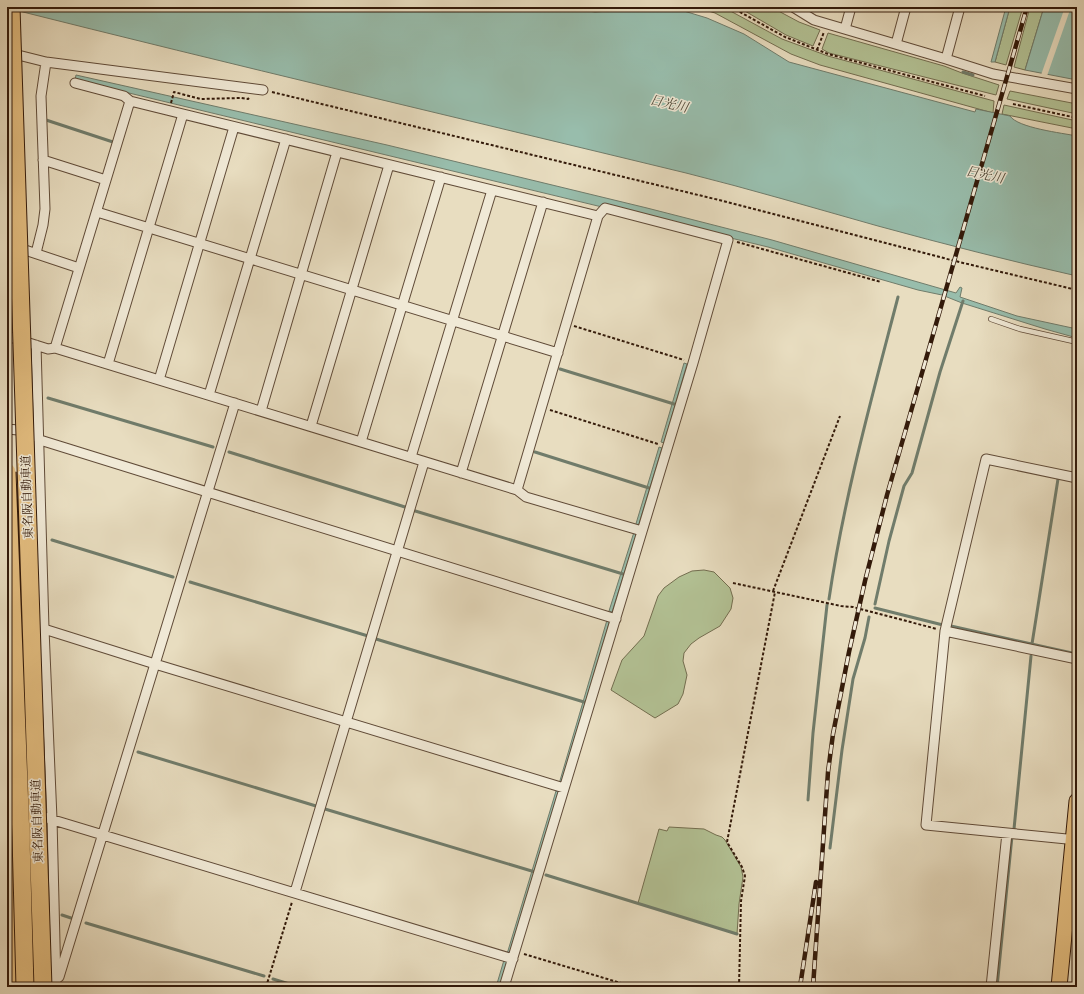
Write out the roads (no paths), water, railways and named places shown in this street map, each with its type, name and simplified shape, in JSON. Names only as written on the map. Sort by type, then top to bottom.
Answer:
[{"type":"highway","name":"東名阪自動車道","points":[[11,7],[32,661],[52,986]]},
{"type":"highway","name":"東名阪自動車道","points":[[7,472],[25,987]]},
{"type":"main road","points":[[7,689],[9,807],[16,987]]},
{"type":"main road","points":[[1059,987],[1075,839],[1077,801]]},
{"type":"street","points":[[793,7],[814,20],[993,74],[1077,89]]},
{"type":"street","points":[[845,29],[851,7]]},
{"type":"street","points":[[896,44],[906,7]]},
{"type":"street","points":[[946,59],[960,7]]},
{"type":"street","points":[[7,52],[46,62],[263,90]]},
{"type":"street","points":[[36,253],[43,225],[45,209],[41,96],[46,62]]},
{"type":"street","points":[[74,83],[124,96],[130,101],[170,108],[183,114],[234,127],[598,216]]},
{"type":"street","points":[[55,348],[130,101]]},
{"type":"street","points":[[108,364],[183,114]]},
{"type":"street","points":[[159,380],[234,127]]},
{"type":"street","points":[[209,395],[286,139]]},
{"type":"street","points":[[261,411],[338,152]]},
{"type":"street","points":[[43,160],[106,180]]},
{"type":"street","points":[[311,426],[390,165]]},
{"type":"street","points":[[361,442],[440,177]]},
{"type":"street","points":[[411,457],[492,190]]},
{"type":"street","points":[[461,473],[543,202]]},
{"type":"street","points":[[504,987],[693,363],[728,240],[605,208],[598,216],[517,490]]},
{"type":"street","points":[[97,212],[558,353]]},
{"type":"street","points":[[7,244],[79,268]]},
{"type":"street","points":[[7,336],[48,349],[55,348],[311,426],[517,490],[526,497],[642,531]]},
{"type":"street","points":[[36,346],[40,440],[44,625],[52,819],[52,986]]},
{"type":"street","points":[[52,986],[103,835],[235,403]]},
{"type":"street","points":[[7,428],[29,431],[40,440],[616,619]]},
{"type":"street","points":[[1075,839],[926,825],[945,631],[986,459],[1077,478]]},
{"type":"street","points":[[295,892],[424,462]]},
{"type":"street","points":[[7,608],[37,617],[44,625],[155,664],[564,788]]},
{"type":"street","points":[[945,631],[1077,659]]},
{"type":"street","points":[[9,807],[514,955]]},
{"type":"street","points":[[991,987],[1007,833]]},
{"type":"lane","points":[[990,319],[1020,329],[1073,341],[1077,344]]},
{"type":"water","name":"日光川","points":[[7,7],[561,7],[595,12],[648,8],[674,8],[707,18],[744,34],[789,62],[975,112],[976,109],[1010,116],[1022,124],[1031,127],[1077,136],[1077,276],[878,226],[686,173],[177,50]]},
{"type":"water","points":[[1006,7],[1010,7],[995,62],[991,62]]},
{"type":"water","points":[[1044,7],[1077,7],[1077,80],[1025,70]]},
{"type":"water","points":[[76,75],[387,145],[647,208],[772,240],[956,293],[960,287],[962,288],[960,297],[1017,316],[1077,329],[1077,338],[962,303],[942,295],[918,290],[768,247],[75,80]]},
{"type":"water","points":[[684,363],[687,364],[664,443],[661,442]]},
{"type":"water","points":[[659,447],[662,448],[638,527],[635,527]]},
{"type":"water","points":[[634,532],[637,533],[612,612],[609,611]]},
{"type":"water","points":[[607,620],[610,620],[561,784],[559,784]]},
{"type":"water","points":[[556,791],[559,791],[510,955],[507,954]]},
{"type":"water","points":[[504,960],[508,961],[500,987],[496,987]]},
{"type":"waterway","points":[[963,72],[973,75]]},
{"type":"waterway","points":[[43,119],[116,143]]},
{"type":"waterway","points":[[829,599],[842,523],[898,297]]},
{"type":"waterway","points":[[875,604],[889,541],[904,486],[912,473],[940,372],[963,301]]},
{"type":"waterway","points":[[560,369],[674,404]]},
{"type":"waterway","points":[[48,398],[213,447]]},
{"type":"waterway","points":[[229,452],[405,507]]},
{"type":"waterway","points":[[535,452],[649,488]]},
{"type":"waterway","points":[[1032,644],[1058,479]]},
{"type":"waterway","points":[[412,510],[623,574]]},
{"type":"waterway","points":[[52,540],[173,577]]},
{"type":"waterway","points":[[190,582],[368,636]]},
{"type":"waterway","points":[[808,800],[813,733],[827,605]]},
{"type":"waterway","points":[[875,608],[943,625]]},
{"type":"waterway","points":[[830,848],[842,750],[853,679],[865,638],[869,617]]},
{"type":"waterway","points":[[951,626],[1072,653]]},
{"type":"waterway","points":[[376,639],[584,702]]},
{"type":"waterway","points":[[1014,829],[1031,656]]},
{"type":"waterway","points":[[138,752],[316,806]]},
{"type":"waterway","points":[[325,809],[535,872]]},
{"type":"waterway","points":[[997,987],[1012,836]]},
{"type":"waterway","points":[[546,875],[737,934]]},
{"type":"waterway","points":[[62,915],[71,918]]},
{"type":"waterway","points":[[86,923],[264,976]]},
{"type":"waterway","points":[[273,979],[299,987]]},
{"type":"railway","points":[[813,987],[828,772],[833,734],[849,652],[887,495],[1027,7]]},
{"type":"railway","points":[[800,987],[816,882]]}]
